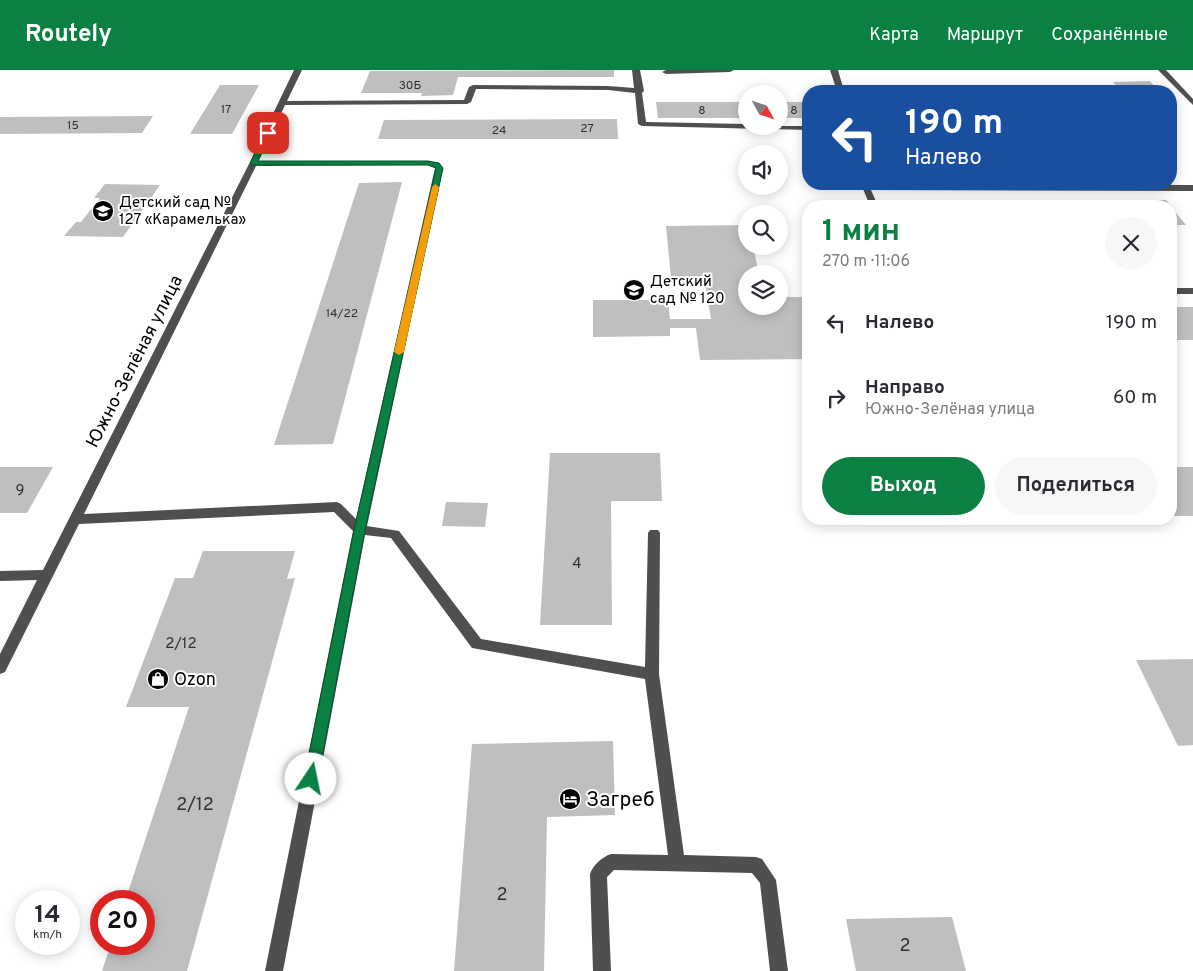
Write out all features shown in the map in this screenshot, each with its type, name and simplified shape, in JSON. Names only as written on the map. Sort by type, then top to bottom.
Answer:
[{"type":"street","name":"Южно-Зелёная улица","points":[[0,668],[254,164],[298,70]]},
{"type":"street","points":[[636,70],[640,90],[642,124],[802,128]]},
{"type":"street","points":[[666,72],[730,70]]},
{"type":"street","points":[[834,70],[839,85]]},
{"type":"street","points":[[1162,70],[1176,85]]},
{"type":"street","points":[[1177,86],[1193,103]]},
{"type":"street","points":[[282,102],[467,102],[474,87],[640,90]]},
{"type":"street","points":[[254,164],[428,163],[439,168],[360,530],[274,971]]},
{"type":"street","points":[[1177,188],[1193,188]]},
{"type":"street","points":[[1177,291],[1193,291]]},
{"type":"street","points":[[75,519],[337,507],[360,530],[395,534],[477,644],[652,674]]},
{"type":"street","points":[[654,533],[652,674],[677,863]]},
{"type":"street","points":[[0,576],[47,574]]},
{"type":"street","points":[[602,971],[598,874],[611,862],[756,865],[768,880],[779,971]]},
{"type":"building","points":[[614,70],[614,77],[458,77],[453,95],[421,96],[422,93],[361,93],[370,71]]},
{"type":"building","points":[[1150,81],[1153,85],[1116,85],[1113,82]]},
{"type":"building","points":[[220,85],[259,85],[232,134],[190,134]]},
{"type":"building","points":[[656,102],[738,102],[738,118],[658,118]]},
{"type":"building","points":[[788,102],[802,102],[802,118],[788,118]]},
{"type":"building","points":[[153,116],[142,133],[0,134],[0,117]]},
{"type":"building","points":[[617,119],[618,139],[378,139],[384,120]]},
{"type":"building","points":[[402,182],[333,444],[274,445],[359,183]]},
{"type":"building","points":[[105,184],[160,185],[123,237],[64,236],[76,222],[81,222],[100,198],[94,198]]},
{"type":"building","points":[[1177,214],[1186,225],[1177,225]]},
{"type":"building","points":[[738,225],[738,255],[755,255],[757,265],[738,265],[738,315],[788,315],[788,297],[802,297],[802,359],[700,360],[696,328],[670,328],[670,336],[593,337],[593,300],[668,300],[670,319],[711,319],[704,277],[671,278],[666,226]]},
{"type":"building","points":[[1177,307],[1193,307],[1193,340],[1177,340]]},
{"type":"building","points":[[550,453],[660,453],[662,501],[611,501],[612,625],[540,625]]},
{"type":"building","points":[[0,467],[53,467],[27,513],[0,513]]},
{"type":"building","points":[[1177,467],[1193,467],[1193,516],[1177,516]]},
{"type":"building","points":[[446,502],[488,503],[485,527],[442,526]]},
{"type":"building","points":[[203,551],[295,551],[287,579],[295,578],[187,971],[102,971],[107,955],[155,955],[155,890],[129,890],[189,707],[126,707],[175,578],[193,578]]},
{"type":"building","points":[[1193,659],[1193,745],[1178,746],[1136,660]]},
{"type":"building","points":[[613,741],[615,815],[547,817],[544,971],[454,971],[472,744]]},
{"type":"building","points":[[952,917],[966,971],[856,971],[846,919]]},
{"type":"slow traffic","points":[[399,352],[435,187]]},
{"type":"place","name":"Детский сад № 127 «Карамелька»","points":[[103,211]]},
{"type":"place","name":"Детский сад № 120","points":[[634,290]]},
{"type":"place","name":"Ozon","points":[[158,679]]},
{"type":"place","name":"Загреб","points":[[570,799]]},
{"type":"route","points":[[268,133],[254,164],[428,163],[439,168],[360,530],[311,779]]}]
